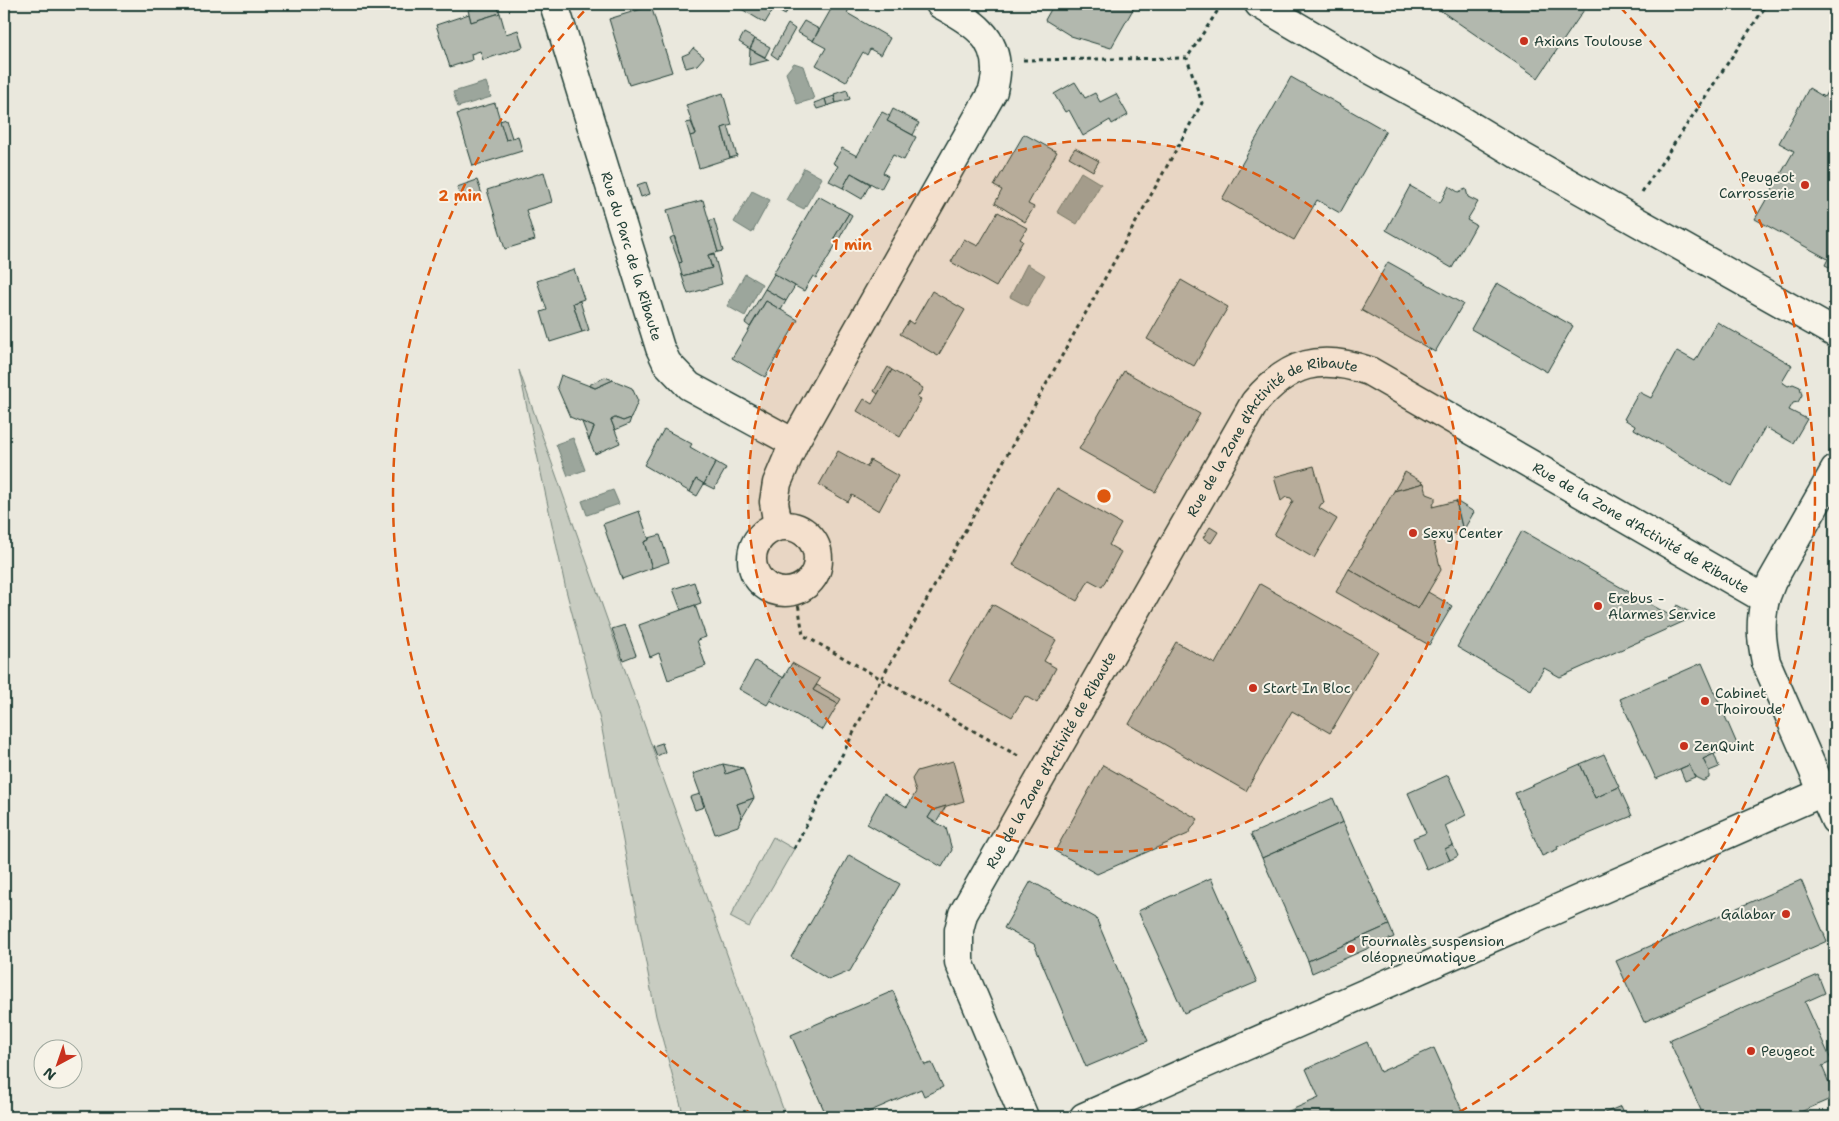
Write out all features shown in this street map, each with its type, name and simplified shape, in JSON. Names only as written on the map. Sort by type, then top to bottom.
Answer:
[{"type":"street","name":"Rue du Parc de la Ribaute","points":[[554,4],[660,348],[667,364],[689,386],[794,443]]},
{"type":"street","points":[[778,526],[774,502],[776,483],[794,443],[993,91],[996,72],[995,60],[984,35],[971,21],[940,4]]},
{"type":"street","points":[[1259,4],[1371,70],[1441,108],[1517,154],[1835,333]]},
{"type":"street","name":"Rue de la Zone d'Activité de Ribaute","points":[[1024,1117],[959,962],[959,930],[963,914],[1255,402],[1268,386],[1287,373],[1306,365],[1328,362],[1348,364],[1369,371],[1765,599],[1760,620],[1761,640],[1766,662],[1835,820]]},
{"type":"street","points":[[1765,599],[1772,581],[1835,470]]},
{"type":"street","points":[[778,526],[793,526],[807,534],[816,548],[818,564],[812,578],[800,589],[784,592],[769,588],[757,577],[752,562],[754,546],[763,533],[778,526]]},
{"type":"street","points":[[1084,1117],[1823,792]]},
{"type":"path","points":[[1187,58],[1222,4]]},
{"type":"path","points":[[1626,215],[1767,4]]},
{"type":"path","points":[[995,60],[1187,58]]},
{"type":"path","points":[[794,849],[881,679],[1202,103],[1187,58]]},
{"type":"path","points":[[796,590],[803,635],[1045,770]]},
{"type":"shaded area","points":[[794,63],[803,66],[814,99],[797,104],[786,73]]},
{"type":"shaded area","points":[[486,82],[491,97],[458,107],[453,92]]},
{"type":"shaded area","points":[[804,168],[822,178],[804,209],[786,200]]},
{"type":"shaded area","points":[[1081,172],[1101,184],[1077,224],[1057,212]]},
{"type":"shaded area","points":[[752,191],[770,200],[752,233],[734,222]]},
{"type":"shaded area","points":[[1027,264],[1045,275],[1027,306],[1010,297]]},
{"type":"shaded area","points":[[745,274],[762,284],[745,316],[727,306]]},
{"type":"shaded area","points":[[519,370],[661,772],[786,1117],[684,1117],[656,1016],[601,724],[566,590]]},
{"type":"shaded area","points":[[573,438],[585,470],[568,476],[556,444]]},
{"type":"shaded area","points":[[613,490],[619,504],[587,515],[582,501]]},
{"type":"shaded area","points":[[773,837],[794,849],[749,927],[730,917]]},
{"type":"building","points":[[496,4],[500,13],[471,22],[468,10]]},
{"type":"building","points":[[733,4],[783,4],[789,8],[785,15],[774,8],[765,23]]},
{"type":"building","points":[[834,4],[839,4],[849,9],[847,13],[890,38],[881,55],[870,49],[867,55],[863,52],[846,82],[816,65],[826,48],[813,41]]},
{"type":"building","points":[[1054,4],[1136,4],[1111,48],[1071,36],[1045,20]]},
{"type":"building","name":"Axians Toulouse","points":[[1431,4],[1588,4],[1538,78]]},
{"type":"building","points":[[651,6],[672,72],[629,85],[609,19]]},
{"type":"building","points":[[500,13],[506,34],[518,30],[523,47],[483,60],[480,51],[471,54],[472,60],[450,67],[436,25],[469,14],[471,22]]},
{"type":"building","points":[[804,21],[819,29],[813,41],[797,32]]},
{"type":"building","points":[[788,24],[795,29],[778,59],[771,54]]},
{"type":"building","points":[[744,33],[755,39],[750,49],[739,42]]},
{"type":"building","points":[[755,39],[770,47],[765,57],[750,49]]},
{"type":"building","points":[[693,48],[704,57],[697,65],[686,68],[682,56],[689,53]]},
{"type":"building","points":[[750,49],[769,60],[749,65]]},
{"type":"building","points":[[1291,77],[1386,131],[1340,213],[1317,200],[1294,240],[1222,199]]},
{"type":"building","name":"Peugeot Carrosserie","points":[[1835,78],[1835,270],[1825,265],[1828,259],[1755,219],[1794,151],[1779,143],[1809,88],[1824,97]]},
{"type":"building","points":[[1075,82],[1085,98],[1095,93],[1100,102],[1116,94],[1128,115],[1112,124],[1110,120],[1083,136],[1069,110],[1065,112],[1054,94]]},
{"type":"building","points":[[847,90],[850,99],[836,103],[834,94]]},
{"type":"building","points":[[723,93],[732,125],[722,128],[730,158],[699,168],[690,136],[696,134],[686,105]]},
{"type":"building","points":[[834,96],[836,103],[827,106],[825,99]]},
{"type":"building","points":[[825,99],[827,106],[817,109],[814,103]]},
{"type":"building","points":[[495,103],[506,140],[518,136],[522,151],[473,166],[457,114]]},
{"type":"building","points":[[893,109],[919,123],[913,135],[887,121]]},
{"type":"building","points":[[882,112],[890,116],[887,121],[916,137],[904,160],[893,155],[883,173],[888,176],[881,189],[851,173],[843,188],[829,181],[838,166],[833,163],[842,148],[857,156]]},
{"type":"building","points":[[506,119],[512,138],[506,140],[500,121]]},
{"type":"building","points":[[691,122],[696,134],[690,136],[686,123]]},
{"type":"building","points":[[728,126],[737,156],[730,158],[722,128]]},
{"type":"building","points":[[1024,134],[1057,152],[1028,204],[1034,207],[1025,222],[995,203],[1002,190],[994,186]]},
{"type":"building","points":[[1075,148],[1099,161],[1093,171],[1069,157]]},
{"type":"building","points":[[544,172],[552,202],[526,210],[535,240],[505,249],[487,190]]},
{"type":"building","points":[[851,173],[870,184],[862,199],[843,188]]},
{"type":"building","points":[[477,180],[482,194],[461,200],[457,187]]},
{"type":"building","points":[[646,182],[650,194],[641,197],[637,185]]},
{"type":"building","points":[[1410,186],[1440,203],[1449,186],[1458,192],[1466,189],[1468,197],[1478,202],[1467,220],[1476,225],[1452,268],[1386,230]]},
{"type":"building","points":[[818,196],[849,213],[834,238],[838,241],[816,278],[813,276],[804,291],[773,274]]},
{"type":"building","points":[[703,200],[718,252],[708,255],[712,268],[682,276],[679,263],[682,262],[667,210]]},
{"type":"building","points":[[998,212],[1027,228],[1020,239],[1023,241],[996,287],[951,262],[964,239],[978,246]]},
{"type":"building","points":[[849,213],[852,215],[838,241],[834,238]]},
{"type":"building","points":[[714,219],[723,251],[718,252],[709,221]]},
{"type":"building","points":[[674,236],[682,262],[679,263],[670,238]]},
{"type":"building","points":[[714,254],[722,284],[688,294],[682,276],[712,268],[708,255]]},
{"type":"building","points":[[1388,262],[1463,304],[1435,352],[1361,310]]},
{"type":"building","points":[[574,269],[584,299],[573,303],[582,332],[550,342],[541,312],[547,310],[537,281]]},
{"type":"building","points":[[774,274],[795,286],[786,301],[765,289]]},
{"type":"building","points":[[1181,280],[1228,307],[1194,366],[1147,339]]},
{"type":"building","points":[[1497,283],[1573,326],[1547,372],[1471,329]]},
{"type":"building","points":[[765,289],[786,301],[781,310],[766,301],[750,327],[745,323]]},
{"type":"building","points":[[932,291],[965,310],[938,356],[900,334],[909,321],[913,324]]},
{"type":"building","points":[[580,301],[589,330],[582,332],[573,303]]},
{"type":"building","points":[[766,301],[798,320],[765,377],[732,358]]},
{"type":"building","points":[[1717,322],[1792,365],[1782,382],[1788,386],[1793,384],[1800,387],[1802,395],[1798,402],[1793,403],[1789,410],[1807,419],[1793,443],[1765,427],[1732,486],[1634,429],[1635,426],[1624,419],[1639,392],[1651,398],[1677,351],[1695,361]]},
{"type":"building","points":[[888,367],[892,370],[878,394],[874,391]]},
{"type":"building","points":[[892,370],[923,388],[917,398],[921,400],[900,437],[857,411],[864,399],[872,404]]},
{"type":"building","points":[[1124,371],[1200,414],[1155,492],[1079,449]]},
{"type":"building","points":[[561,375],[595,388],[613,380],[632,388],[638,401],[631,418],[623,421],[615,418],[611,420],[620,443],[595,454],[589,440],[594,427],[570,417],[557,387]]},
{"type":"building","points":[[605,377],[613,380],[595,388],[589,385]]},
{"type":"building","points":[[615,418],[623,421],[631,418],[629,424],[615,430],[611,420]]},
{"type":"building","points":[[582,422],[594,427],[589,440]]},
{"type":"building","points":[[664,429],[692,444],[690,447],[716,462],[704,484],[696,479],[690,492],[644,465]]},
{"type":"building","points":[[838,451],[867,467],[870,460],[898,476],[879,511],[852,495],[848,502],[819,485]]},
{"type":"building","points":[[716,462],[726,468],[714,489],[704,484]]},
{"type":"building","points":[[1314,466],[1324,503],[1319,508],[1337,519],[1314,558],[1274,535],[1293,501],[1291,498],[1286,497],[1281,501],[1274,477]]},
{"type":"building","points":[[1405,472],[1424,483],[1394,491]]},
{"type":"building","points":[[696,479],[704,484],[697,496],[690,492]]},
{"type":"building","points":[[1424,483],[1427,494],[1435,497],[1432,507],[1456,501],[1463,531],[1433,539],[1441,570],[1418,609],[1349,569],[1394,491]]},
{"type":"building","points":[[1057,488],[1121,524],[1109,545],[1121,552],[1102,587],[1089,580],[1077,601],[1013,565]]},
{"type":"building","points":[[1456,501],[1474,512],[1463,531]]},
{"type":"building","points":[[639,511],[649,540],[644,542],[652,568],[622,579],[603,524]]},
{"type":"building","points":[[1210,527],[1218,532],[1211,543],[1203,538]]},
{"type":"building","points":[[1522,531],[1671,616],[1677,605],[1696,616],[1560,677],[1544,668],[1531,690],[1457,647]]},
{"type":"building","points":[[660,535],[669,562],[652,568],[644,542],[649,540],[649,538]]},
{"type":"building","points":[[1349,569],[1418,609],[1428,592],[1452,606],[1429,645],[1336,592]]},
{"type":"building","points":[[694,582],[701,603],[681,610],[673,589]]},
{"type":"building","name":"Start In Bloc","points":[[1260,584],[1378,651],[1330,733],[1292,711],[1246,791],[1129,724],[1176,642],[1215,664]]},
{"type":"building","points":[[992,604],[1056,640],[1044,661],[1056,668],[1037,703],[1025,696],[1012,717],[949,681]]},
{"type":"building","points":[[695,605],[706,637],[697,640],[706,666],[668,680],[659,653],[650,657],[639,625]]},
{"type":"building","points":[[625,625],[636,655],[623,660],[612,629]]},
{"type":"building","points":[[755,661],[784,678],[767,705],[739,689]]},
{"type":"building","points":[[792,663],[820,679],[813,690],[838,704],[823,730],[770,700]]},
{"type":"building","points":[[1702,663],[1737,744],[1703,759],[1709,771],[1709,778],[1703,781],[1695,777],[1689,765],[1656,779],[1620,699]]},
{"type":"building","points":[[817,685],[841,699],[838,704],[813,690]]},
{"type":"building","points":[[662,743],[665,752],[657,756],[653,746]]},
{"type":"building","points":[[1604,754],[1619,787],[1595,798],[1580,764]]},
{"type":"building","points":[[1714,754],[1719,767],[1709,771],[1703,759]]},
{"type":"building","points":[[953,761],[964,801],[933,810],[928,818],[946,828],[952,850],[942,867],[867,824],[884,793],[907,807],[916,792],[912,779],[917,771]]},
{"type":"building","points":[[723,764],[743,768],[726,774]]},
{"type":"building","points":[[723,764],[726,774],[743,768],[754,798],[737,804],[742,818],[738,826],[715,834],[693,774]]},
{"type":"building","points":[[1580,764],[1595,798],[1619,787],[1632,816],[1557,847],[1558,849],[1542,856],[1515,793]]},
{"type":"building","points":[[1103,765],[1198,819],[1188,834],[1097,874],[1055,851]]},
{"type":"building","points":[[1689,765],[1695,777],[1685,781],[1680,769]]},
{"type":"building","points":[[1448,775],[1466,815],[1445,826],[1453,845],[1445,849],[1450,860],[1427,870],[1413,838],[1426,833],[1408,793]]},
{"type":"building","points":[[700,794],[704,807],[695,810],[690,797]]},
{"type":"building","points":[[754,798],[742,818],[737,804]]},
{"type":"building","points":[[1333,798],[1343,822],[1262,858],[1251,834]]},
{"type":"building","points":[[946,806],[936,823],[928,818],[933,810]]},
{"type":"building","points":[[1343,822],[1389,925],[1308,961],[1262,858]]},
{"type":"building","points":[[1453,845],[1458,856],[1450,860],[1445,849]]},
{"type":"building","points":[[849,855],[900,884],[850,971],[829,980],[791,957]]},
{"type":"building","points":[[1211,878],[1257,982],[1184,1013],[1138,911]]},
{"type":"building","points":[[1801,880],[1827,941],[1644,1022],[1616,961]]},
{"type":"building","points":[[1031,881],[1096,918],[1148,1041],[1086,1067],[1034,944],[1004,928]]},
{"type":"building","name":"Fournalès suspension oléopneumatique","points":[[1389,925],[1394,937],[1312,973],[1308,961]]},
{"type":"building","name":"Peugeot","points":[[1818,975],[1825,993],[1805,1002],[1832,1062],[1822,1066],[1835,1097],[1789,1117],[1704,1117],[1669,1040]]},
{"type":"building","points":[[893,991],[925,1065],[932,1063],[943,1087],[924,1096],[921,1089],[857,1117],[827,1117],[791,1035]]},
{"type":"building","points":[[1367,1042],[1380,1072],[1434,1048],[1465,1117],[1275,1117],[1319,1098],[1306,1069]]},
{"type":"building","points":[[1621,1106],[1626,1117],[1595,1117]]},
{"type":"place","name":"Axians Toulouse","points":[[1524,41]]},
{"type":"place","name":"Peugeot Carrosserie","points":[[1805,185]]},
{"type":"place","name":"Sexy Center","points":[[1413,533]]},
{"type":"place","name":"Erebus - Alarmes Service","points":[[1598,606]]},
{"type":"place","name":"Start In Bloc","points":[[1253,688]]},
{"type":"place","name":"Cabinet Thoiroude","points":[[1705,701]]},
{"type":"place","name":"ZenQuint","points":[[1684,746]]},
{"type":"place","name":"Galabar","points":[[1786,914]]},
{"type":"place","name":"Fournalès suspension oléopneumatique","points":[[1351,949]]},
{"type":"place","name":"Peugeot","points":[[1751,1051]]}]
